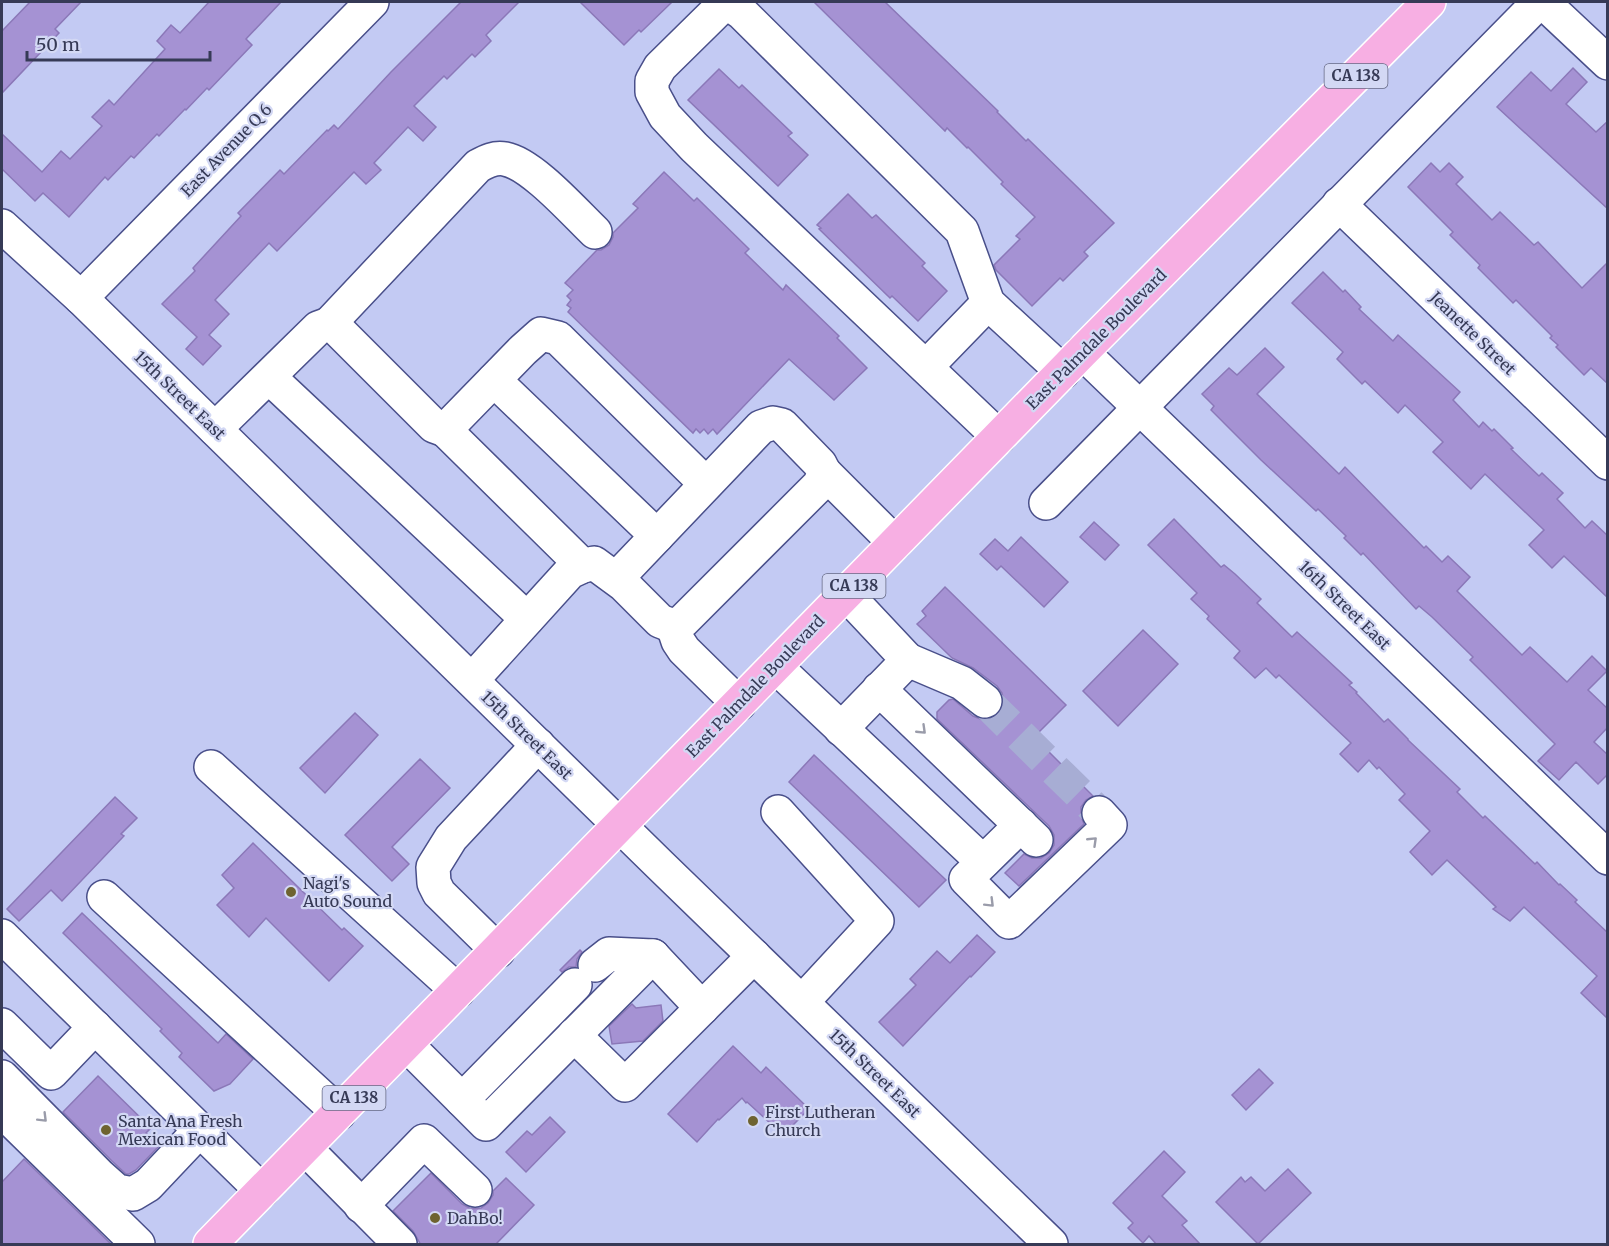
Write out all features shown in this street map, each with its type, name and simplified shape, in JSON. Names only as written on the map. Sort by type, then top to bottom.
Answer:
[{"type":"highway","name":"East Palmdale Boulevard","points":[[210,1245],[895,543],[1429,2]]},
{"type":"street","name":"East Avenue Q 6","points":[[81,298],[372,2]]},
{"type":"street","points":[[1046,503],[1541,2],[1608,63]]},
{"type":"street","points":[[926,367],[988,303],[962,231],[742,13],[732,6],[722,6],[660,67],[652,81],[652,93],[665,116],[694,147],[999,437]]},
{"type":"street","points":[[215,429],[318,328],[329,324],[478,165],[490,159],[502,158],[516,162],[538,177],[595,232]]},
{"type":"street","name":"Jeanette Street","points":[[1339,204],[1608,463]]},
{"type":"street","name":"15th Street East","points":[[2,226],[81,298],[1051,1245]]},
{"type":"street","name":"16th Street East","points":[[988,303],[1140,407],[1608,858]]},
{"type":"street","points":[[329,324],[337,329],[434,426],[446,430],[583,566]]},
{"type":"street","points":[[446,430],[541,334],[558,338],[706,484]]},
{"type":"street","points":[[269,377],[527,619]]},
{"type":"street","points":[[494,380],[657,536]]},
{"type":"street","points":[[616,579],[761,427],[773,423],[782,425],[820,464],[824,472],[895,543]]},
{"type":"street","points":[[472,680],[570,572],[583,566],[594,563],[624,585],[660,621],[673,626],[683,621],[820,484],[824,472]]},
{"type":"street","points":[[846,594],[908,660],[962,683],[985,701]]},
{"type":"street","points":[[673,626],[684,650],[739,704]]},
{"type":"street","points":[[841,729],[908,660]]},
{"type":"street","points":[[775,666],[983,862]]},
{"type":"street","points":[[879,689],[1044,848]]},
{"type":"street","points":[[498,951],[439,892],[434,883],[433,867],[450,838],[538,745]]},
{"type":"street","points":[[211,767],[458,991]]},
{"type":"street","points":[[778,812],[877,921],[802,1002]]},
{"type":"street","points":[[1044,848],[1009,922],[966,879],[983,862],[1044,848],[1110,825],[1099,813]]},
{"type":"street","points":[[104,897],[339,1113]]},
{"type":"street","points":[[2,936],[262,1191]]},
{"type":"street","points":[[462,1100],[585,975],[609,954],[653,956],[702,1008]]},
{"type":"street","points":[[406,1044],[486,1124],[653,956]]},
{"type":"street","points":[[574,1035],[625,1085],[754,956]]},
{"type":"street","points":[[2,1025],[51,1073],[95,1027]]},
{"type":"street","points":[[2,1077],[117,1191],[133,1194],[148,1185],[200,1130]]},
{"type":"street","points":[[4,1118],[138,1245]]},
{"type":"street","points":[[361,1206],[424,1141],[475,1190]]},
{"type":"street","points":[[305,1148],[400,1245]]},
{"type":"building","points":[[30,2],[81,2],[55,29],[59,33],[2,93],[2,31]]},
{"type":"building","points":[[209,2],[281,2],[246,39],[252,45],[209,90],[207,88],[159,136],[157,134],[134,158],[131,156],[108,180],[105,177],[69,217],[43,193],[35,201],[2,169],[2,134],[42,172],[61,151],[70,159],[102,126],[92,117],[109,100],[114,105],[165,49],[157,41],[171,25],[180,33]]},
{"type":"building","points":[[461,2],[519,2],[486,35],[491,41],[475,57],[472,54],[447,79],[444,76],[414,106],[436,127],[423,141],[408,127],[374,163],[381,170],[366,184],[354,172],[277,251],[269,243],[215,300],[229,314],[209,335],[221,346],[203,365],[186,349],[197,337],[162,304],[195,271],[193,268],[241,216],[238,213],[280,170],[284,174],[334,125],[338,129]]},
{"type":"building","points":[[580,2],[672,2],[624,45]]},
{"type":"building","points":[[814,2],[885,2],[1026,141],[1028,139],[1114,223],[1084,252],[1088,256],[1063,281],[1060,278],[1032,306],[996,270],[994,265],[1020,239],[1016,236],[1035,217],[968,147],[947,128],[945,131]]},
{"type":"building","points":[[1573,68],[1587,82],[1566,104],[1596,132],[1608,121],[1608,209],[1497,107],[1531,72],[1551,91]]},
{"type":"building","points":[[719,69],[739,88],[742,85],[792,133],[788,136],[808,155],[778,186],[688,100]]},
{"type":"building","points":[[1431,163],[1440,172],[1449,163],[1463,177],[1456,184],[1492,220],[1500,212],[1534,245],[1538,242],[1582,288],[1608,262],[1608,384],[1591,368],[1584,375],[1556,347],[1558,345],[1550,338],[1552,336],[1516,300],[1513,303],[1478,268],[1480,265],[1450,235],[1453,232],[1408,187]]},
{"type":"building","points":[[664,172],[694,201],[697,198],[749,249],[745,253],[783,290],[786,285],[839,336],[837,338],[867,368],[834,400],[789,359],[717,434],[713,429],[708,434],[704,429],[700,433],[696,429],[693,433],[568,312],[571,308],[567,305],[571,300],[567,296],[573,290],[565,283],[597,250],[609,245],[613,233],[638,208],[633,204]]},
{"type":"building","points":[[848,194],[872,218],[876,215],[925,263],[922,266],[947,291],[918,321],[892,296],[890,298],[819,229],[821,228],[817,225]]},
{"type":"building","points":[[1323,272],[1343,292],[1345,290],[1361,307],[1359,309],[1393,341],[1398,335],[1460,392],[1453,400],[1479,427],[1483,422],[1492,431],[1494,429],[1539,476],[1542,473],[1563,493],[1557,499],[1585,528],[1592,521],[1608,536],[1608,598],[1564,556],[1552,568],[1529,545],[1544,530],[1485,474],[1471,489],[1433,452],[1443,442],[1405,405],[1398,413],[1365,381],[1362,384],[1337,359],[1343,352],[1292,303]]},
{"type":"building","points":[[1265,348],[1284,367],[1257,394],[1339,474],[1345,467],[1424,548],[1426,546],[1442,562],[1448,556],[1470,577],[1457,591],[1522,655],[1530,647],[1567,682],[1592,656],[1607,671],[1588,690],[1608,709],[1608,727],[1594,742],[1608,755],[1608,774],[1598,784],[1576,762],[1559,780],[1538,761],[1555,744],[1470,660],[1473,657],[1432,617],[1419,606],[1416,609],[1363,553],[1361,555],[1344,538],[1346,536],[1261,460],[1211,410],[1214,406],[1202,394],[1229,368],[1237,375]]},
{"type":"building","points":[[1174,519],[1221,567],[1224,565],[1261,599],[1257,603],[1292,637],[1297,632],[1352,683],[1349,685],[1384,722],[1388,719],[1460,789],[1457,792],[1483,818],[1485,816],[1535,864],[1537,862],[1608,933],[1608,1019],[1581,993],[1597,976],[1524,907],[1510,921],[1493,909],[1496,907],[1447,860],[1432,875],[1410,852],[1430,831],[1399,800],[1405,794],[1369,760],[1358,772],[1340,754],[1351,743],[1279,675],[1276,678],[1266,668],[1255,678],[1234,658],[1240,651],[1207,619],[1209,616],[1191,599],[1197,593],[1148,545]]},
{"type":"building","points":[[1094,522],[1119,545],[1105,560],[1080,537]]},
{"type":"building","points":[[1021,537],[1068,582],[1044,607],[1001,566],[997,570],[980,554],[995,539],[1008,551]]},
{"type":"building","points":[[945,587],[1066,705],[1034,737],[1093,796],[1081,807],[1084,824],[1019,886],[1005,873],[1024,854],[1032,858],[1041,858],[1049,853],[1054,845],[1054,835],[1049,826],[937,719],[937,712],[953,699],[973,716],[983,720],[993,718],[999,713],[1004,703],[1002,693],[997,686],[973,668],[952,658],[917,624],[926,616],[922,611]]},
{"type":"building","points":[[1143,630],[1178,664],[1118,726],[1083,691]]},
{"type":"building","points":[[355,713],[378,735],[325,793],[300,768]]},
{"type":"building","points":[[814,755],[946,880],[919,907],[789,782]]},
{"type":"building","points":[[420,759],[450,788],[392,847],[409,864],[392,881],[345,835]]},
{"type":"building","points":[[115,797],[137,818],[121,834],[124,836],[62,901],[51,890],[19,921],[7,909]]},
{"type":"building","points":[[253,843],[342,930],[344,928],[363,946],[329,981],[266,918],[249,937],[217,905],[234,888],[222,875]]},
{"type":"building","points":[[82,913],[218,1043],[226,1034],[253,1059],[230,1084],[214,1091],[179,1057],[182,1053],[160,1031],[162,1029],[63,933]]},
{"type":"building","points":[[977,935],[995,952],[903,1046],[879,1022],[916,985],[910,979],[937,951],[950,963]]},
{"type":"building","points":[[580,950],[582,952],[577,959],[576,967],[569,967],[562,972],[560,970]]},
{"type":"building","points":[[632,1004],[636,1008],[661,1005],[663,1021],[643,1041],[612,1044],[609,1026]]},
{"type":"building","points":[[733,1046],[761,1073],[766,1067],[809,1109],[783,1135],[742,1098],[697,1142],[668,1114]]},
{"type":"building","points":[[1259,1069],[1273,1083],[1246,1110],[1232,1095]]},
{"type":"building","name":"Santa Ana Fresh Mexican Food","points":[[98,1076],[151,1128],[146,1133],[159,1146],[136,1170],[129,1174],[126,1174],[112,1161],[63,1112]]},
{"type":"building","points":[[550,1117],[565,1132],[526,1172],[506,1152],[527,1131],[532,1135]]},
{"type":"building","points":[[1164,1151],[1185,1172],[1162,1196],[1187,1221],[1182,1225],[1201,1245],[1157,1245],[1149,1236],[1143,1243],[1128,1228],[1133,1223],[1113,1203]]},
{"type":"building","points":[[24,1159],[112,1245],[2,1245],[2,1182]]},
{"type":"building","points":[[1288,1169],[1311,1193],[1258,1244],[1216,1202],[1241,1177],[1245,1182],[1251,1177],[1265,1191]]},
{"type":"building","points":[[431,1173],[462,1204],[471,1209],[481,1208],[488,1203],[493,1191],[506,1178],[534,1205],[495,1245],[421,1245],[413,1231],[393,1211]]},
{"type":"tunnel","points":[[985,701],[1099,813]]},
{"type":"place","name":"Nagi's Auto Sound","points":[[291,892]]},
{"type":"place","name":"First Lutheran Church","points":[[753,1121]]},
{"type":"place","name":"Santa Ana Fresh Mexican Food","points":[[106,1130]]},
{"type":"place","name":"DahBo!","points":[[435,1218]]}]
